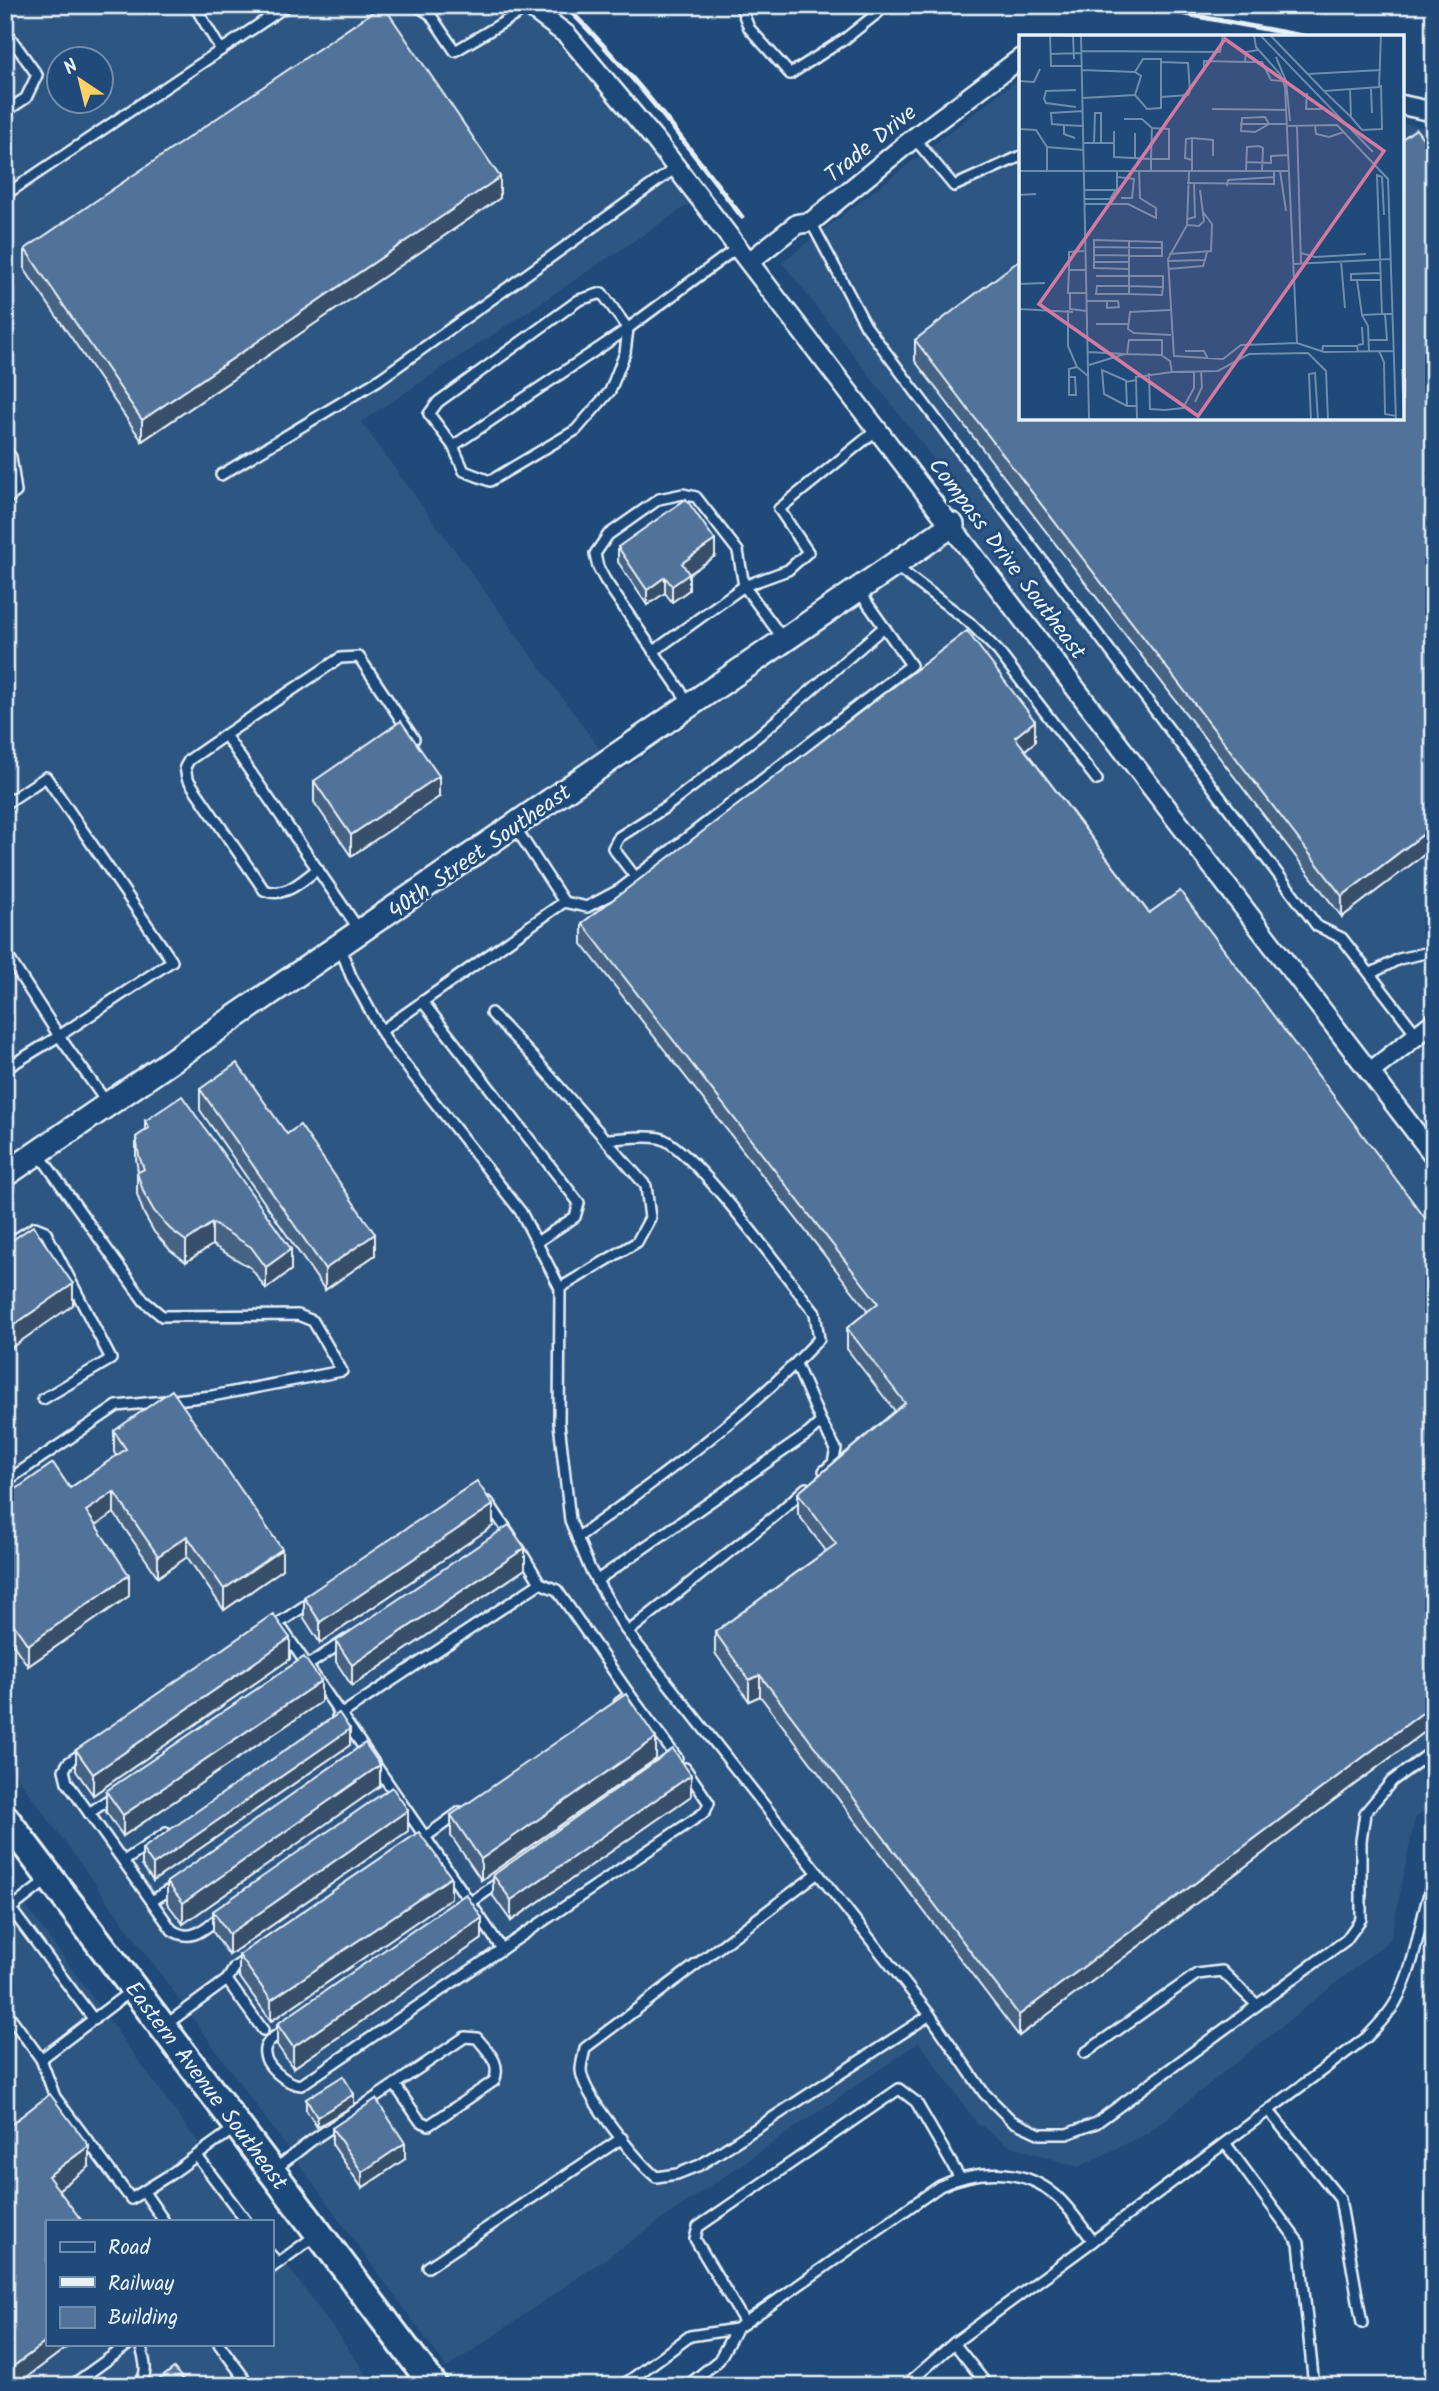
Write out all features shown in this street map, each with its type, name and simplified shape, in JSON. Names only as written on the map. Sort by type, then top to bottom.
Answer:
[{"type":"main road","name":"Eastern Avenue Southeast","points":[[5,1818],[434,2386]]},
{"type":"street","name":"Compass Drive Southeast","points":[[528,6],[567,35],[677,167],[1434,1156]]},
{"type":"street","name":"Trade Drive","points":[[744,255],[797,224],[811,222],[914,138],[1019,59]]},
{"type":"street","points":[[1404,105],[1434,112]]},
{"type":"street","name":"40th Street Southeast","points":[[5,1175],[952,525]]},
{"type":"street","points":[[1370,1072],[1434,1022]]},
{"type":"lane","points":[[5,195],[288,5]]},
{"type":"lane","points":[[416,5],[430,13],[455,51],[528,6]]},
{"type":"lane","points":[[740,5],[749,28],[790,74],[846,38],[885,7]]},
{"type":"lane","points":[[199,7],[221,50]]},
{"type":"lane","points":[[5,30],[37,75],[26,99],[5,112]]},
{"type":"lane","points":[[914,138],[954,186],[1019,157]]},
{"type":"lane","points":[[221,475],[377,381],[677,167]]},
{"type":"lane","points":[[811,222],[866,326],[1317,926],[1342,938],[1417,1035]]},
{"type":"lane","points":[[453,446],[744,255]]},
{"type":"lane","points":[[602,293],[628,329],[625,353],[610,391],[576,430],[490,481],[464,471],[453,446],[429,414],[438,401],[579,300],[602,293]]},
{"type":"lane","points":[[654,651],[744,586],[788,570],[808,552],[779,509],[878,429]]},
{"type":"lane","points":[[5,450],[10,457],[16,492],[5,500]]},
{"type":"lane","points":[[690,705],[597,567],[595,554],[608,535],[659,499],[683,494],[696,497],[738,551],[744,586],[784,640]]},
{"type":"lane","points":[[894,565],[969,622],[998,651],[1097,780]]},
{"type":"lane","points":[[514,826],[564,902],[587,907],[619,890],[911,665],[858,589]]},
{"type":"lane","points":[[636,878],[613,848],[619,837],[666,807],[757,737],[884,627]]},
{"type":"lane","points":[[318,869],[284,892],[273,894],[264,890],[187,778],[185,767],[190,760],[340,658],[359,657],[416,743]]},
{"type":"lane","points":[[225,735],[361,932]]},
{"type":"lane","points":[[5,804],[46,778],[172,961],[5,1069]]},
{"type":"lane","points":[[381,1031],[564,902]]},
{"type":"lane","points":[[340,946],[351,976],[388,1043],[521,1212],[560,1288],[559,1423],[570,1520],[597,1581],[628,1632],[930,2015],[984,2093],[1012,2121],[1040,2134],[1068,2134],[1096,2123],[1346,1940],[1361,1919],[1360,1841],[1366,1813],[1392,1781],[1434,1750]]},
{"type":"lane","points":[[1370,974],[1399,959],[1434,951]]},
{"type":"lane","points":[[5,952],[59,1036],[108,1105]]},
{"type":"lane","points":[[422,1002],[579,1203],[575,1217],[537,1242]]},
{"type":"lane","points":[[491,1013],[646,1186],[650,1218],[637,1242],[560,1288]]},
{"type":"lane","points":[[578,1538],[681,1462],[780,1381],[819,1339],[815,1313],[704,1172],[674,1146],[660,1138],[605,1139]]},
{"type":"lane","points":[[5,1482],[117,1406],[212,1396],[342,1371],[313,1321],[298,1315],[162,1316],[144,1301],[38,1153]]},
{"type":"lane","points":[[5,1246],[35,1227],[45,1231],[111,1359],[43,1399]]},
{"type":"lane","points":[[628,1632],[776,1516],[833,1463],[836,1449],[796,1364]]},
{"type":"lane","points":[[597,1581],[821,1422]]},
{"type":"lane","points":[[295,2023],[272,2038],[265,2048],[265,2057],[280,2077],[293,2085],[301,2085],[705,1811],[709,1803],[557,1590],[540,1583],[508,1531],[480,1494]]},
{"type":"lane","points":[[497,1538],[508,1531]]},
{"type":"lane","points":[[330,1722],[540,1583]]},
{"type":"lane","points":[[267,1630],[324,1593]]},
{"type":"lane","points":[[279,1623],[502,1949]]},
{"type":"lane","points":[[296,1673],[352,1636]]},
{"type":"lane","points":[[607,1711],[630,1695]]},
{"type":"lane","points":[[90,1748],[68,1763],[64,1770],[67,1782],[172,1930],[182,1937],[193,1936],[227,1913]]},
{"type":"lane","points":[[357,1762],[368,1754]]},
{"type":"lane","points":[[667,1766],[677,1758]]},
{"type":"lane","points":[[89,1813],[124,1790]]},
{"type":"lane","points":[[385,1802],[396,1794]]},
{"type":"lane","points":[[402,1852],[471,1805]]},
{"type":"lane","points":[[124,1861],[169,1830]]},
{"type":"lane","points":[[459,1910],[514,1872]]},
{"type":"lane","points":[[818,1873],[585,2048],[581,2071],[591,2096],[643,2165],[656,2177],[677,2174],[700,2165],[930,2015]]},
{"type":"lane","points":[[50,1878],[8,1911],[93,2020]]},
{"type":"lane","points":[[152,1902],[186,1878]]},
{"type":"lane","points":[[905,2386],[954,2343],[1367,2037],[1394,2005],[1413,1959],[1434,1878]]},
{"type":"lane","points":[[163,2027],[227,1980],[234,1967],[257,1952]]},
{"type":"lane","points":[[1084,2053],[1197,1974],[1222,1971],[1257,2005]]},
{"type":"lane","points":[[227,1980],[262,2030]]},
{"type":"lane","points":[[41,2059],[134,1989]]},
{"type":"lane","points":[[5,2010],[41,2059],[55,2097],[131,2199],[238,2126]]},
{"type":"lane","points":[[273,2171],[311,2141],[465,2037],[477,2038],[496,2062],[498,2069],[494,2081],[429,2125],[420,2121],[395,2085]]},
{"type":"lane","points":[[745,2323],[695,2239],[698,2227],[899,2089],[916,2102],[960,2178]]},
{"type":"lane","points":[[1269,2110],[1340,2199],[1362,2323]]},
{"type":"lane","points":[[428,2267],[622,2138]]},
{"type":"lane","points":[[1225,2143],[1299,2243],[1314,2386]]},
{"type":"lane","points":[[197,2156],[245,2220]]},
{"type":"lane","points":[[622,2386],[690,2336],[736,2329],[940,2186],[960,2178],[980,2174],[1009,2174],[1035,2182],[1055,2195],[1093,2241]]},
{"type":"lane","points":[[144,2192],[163,2220]]},
{"type":"lane","points":[[274,2265],[318,2233]]},
{"type":"lane","points":[[687,2386],[719,2360],[736,2329]]},
{"type":"lane","points":[[954,2343],[988,2386]]},
{"type":"lane","points":[[71,2386],[127,2346]]},
{"type":"lane","points":[[136,2386],[143,2381],[146,2368],[140,2346]]},
{"type":"lane","points":[[220,2346],[250,2386]]},
{"type":"shaded area","points":[[5,5],[508,5],[535,23],[614,97],[694,201],[361,422],[618,774],[979,518],[782,262],[1019,79],[1019,420],[1404,420],[1404,123],[1434,129],[1434,1803],[1415,1818],[1391,1939],[1148,2133],[1078,2167],[1006,2144],[976,2122],[919,2042],[447,2368],[5,1760]]},
{"type":"shaded area","points":[[5,1877],[254,2220],[46,2220],[46,2346],[273,2346],[273,2246],[375,2386],[5,2386]]},
{"type":"building","points":[[383,5],[500,177],[142,420],[25,249]]},
{"type":"building","points":[[1416,129],[1434,153],[1434,845],[1425,833],[1342,896],[915,340],[1019,261],[1019,420],[1404,420],[1404,138]]},
{"type":"building","points":[[686,499],[715,540],[682,563],[689,574],[672,586],[665,577],[647,590],[618,547]]},
{"type":"building","points":[[967,631],[1035,721],[1015,737],[1149,913],[1180,891],[1434,1230],[1434,1704],[1019,2015],[760,1675],[749,1680],[715,1632],[836,1544],[798,1493],[905,1403],[847,1328],[878,1303],[582,923]]},
{"type":"building","points":[[401,721],[439,776],[351,835],[314,781]]},
{"type":"building","points":[[237,1063],[287,1134],[300,1125],[375,1234],[325,1269],[200,1089]]},
{"type":"building","points":[[182,1096],[291,1249],[266,1267],[251,1247],[212,1223],[186,1241],[170,1229],[154,1211],[144,1193],[137,1173],[144,1169],[136,1137],[149,1128],[145,1121]]},
{"type":"building","points":[[33,1226],[73,1284],[5,1331],[5,1245]]},
{"type":"building","points":[[172,1390],[282,1549],[224,1589],[187,1536],[158,1556],[114,1492],[86,1511],[129,1575],[28,1645],[5,1612],[5,1497],[53,1463],[70,1488],[126,1449],[114,1431]]},
{"type":"building","points":[[477,1481],[493,1505],[320,1622],[304,1597]]},
{"type":"building","points":[[509,1525],[525,1548],[352,1665],[336,1641]]},
{"type":"building","points":[[273,1614],[290,1638],[93,1774],[76,1750]]},
{"type":"building","points":[[304,1657],[321,1681],[123,1815],[106,1791]]},
{"type":"building","points":[[626,1694],[656,1738],[481,1859],[451,1815]]},
{"type":"building","points":[[339,1713],[350,1729],[153,1865],[142,1849]]},
{"type":"building","points":[[365,1743],[380,1765],[183,1903],[167,1882]]},
{"type":"building","points":[[673,1749],[691,1775],[511,1900],[493,1875]]},
{"type":"building","points":[[392,1787],[408,1810],[229,1934],[213,1911]]},
{"type":"building","points":[[419,1832],[451,1877],[271,2000],[239,1955]]},
{"type":"building","points":[[466,1894],[482,1918],[293,2047],[277,2024]]},
{"type":"building","points":[[343,2076],[354,2094],[317,2117],[306,2099]]},
{"type":"building","points":[[50,2094],[89,2146],[48,2176],[81,2220],[46,2220],[46,2342],[11,2368],[5,2360],[5,2119],[10,2125]]},
{"type":"building","points":[[376,2099],[405,2143],[362,2172],[332,2128]]},
{"type":"building","points":[[174,2368],[188,2386],[151,2386]]},
{"type":"railway","points":[[564,5],[635,81],[742,217]]},
{"type":"railway","points":[[1138,5],[1297,35]]}]
